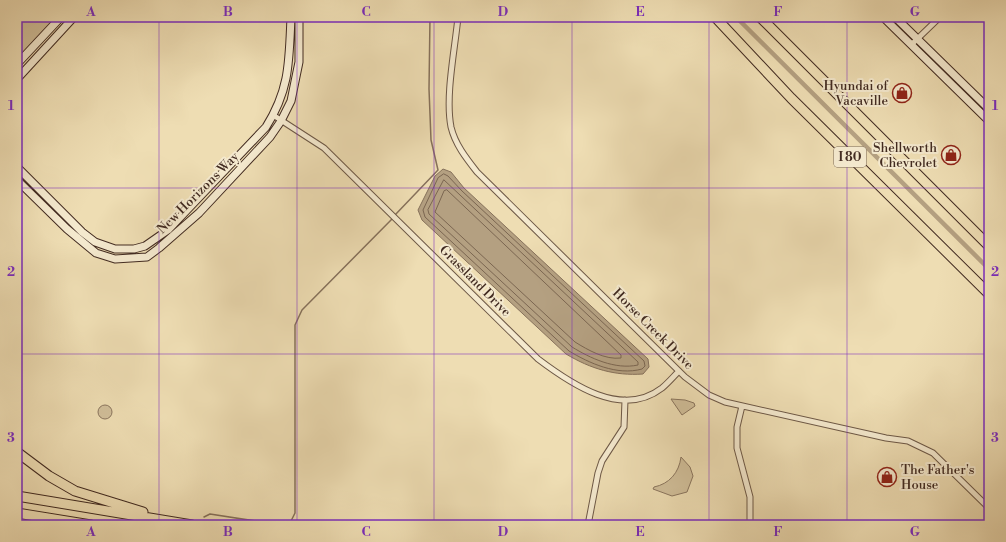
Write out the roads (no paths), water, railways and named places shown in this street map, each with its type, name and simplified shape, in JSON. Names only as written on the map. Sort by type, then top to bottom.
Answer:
[{"type":"highway","name":"I 80","points":[[715,17],[791,98],[989,294]]},
{"type":"highway","name":"I 80","points":[[760,17],[989,246]]},
{"type":"highway","points":[[17,452],[49,476],[75,490],[176,522]]},
{"type":"highway","points":[[17,496],[192,525]]},
{"type":"highway","points":[[17,513],[91,525]]},
{"type":"street","points":[[17,64],[61,17]]},
{"type":"street","points":[[17,79],[74,17]]},
{"type":"street","name":"New Horizons Way","points":[[17,167],[82,232],[95,242],[115,249],[134,249],[145,246],[168,230],[266,127],[273,115],[286,84],[291,17]]},
{"type":"street","name":"New Horizons Way","points":[[17,180],[67,229],[96,253],[120,259],[146,256],[159,248],[199,213],[270,137],[281,121],[291,100],[297,75],[299,62],[299,17]]},
{"type":"street","name":"Horse Creek Drive","points":[[458,17],[450,98],[451,127],[461,151],[477,172],[694,385],[709,395],[725,402],[886,438],[908,441],[932,453],[989,508]]},
{"type":"street","points":[[883,17],[989,121]]},
{"type":"street","points":[[895,17],[989,109]]},
{"type":"street","points":[[911,46],[940,17]]},
{"type":"street","name":"Grassland Drive","points":[[273,115],[324,148],[538,359],[559,374],[602,397],[625,400],[641,398],[661,389],[679,371]]},
{"type":"street","points":[[588,525],[598,473],[602,461],[624,427],[625,400]]},
{"type":"street","points":[[742,406],[737,427],[737,448],[750,497],[750,525]]},
{"type":"water","points":[[443,169],[451,172],[464,188],[648,359],[649,367],[643,374],[613,373],[585,364],[566,354],[422,220],[418,210],[435,176]]},
{"type":"waterway","points":[[395,215],[438,170],[431,140],[429,89],[430,17]]},
{"type":"waterway","points":[[736,17],[989,269]]},
{"type":"waterway","points":[[283,525],[291,521],[295,513],[295,325],[302,310],[393,218]]},
{"type":"waterway","points":[[204,517],[210,514],[281,525]]},
{"type":"place","name":"Hyundai of Vacaville","points":[[902,93]]},
{"type":"place","name":"Shellworth Chevrolet","points":[[951,155]]},
{"type":"place","name":"The Father's House","points":[[887,477]]}]
